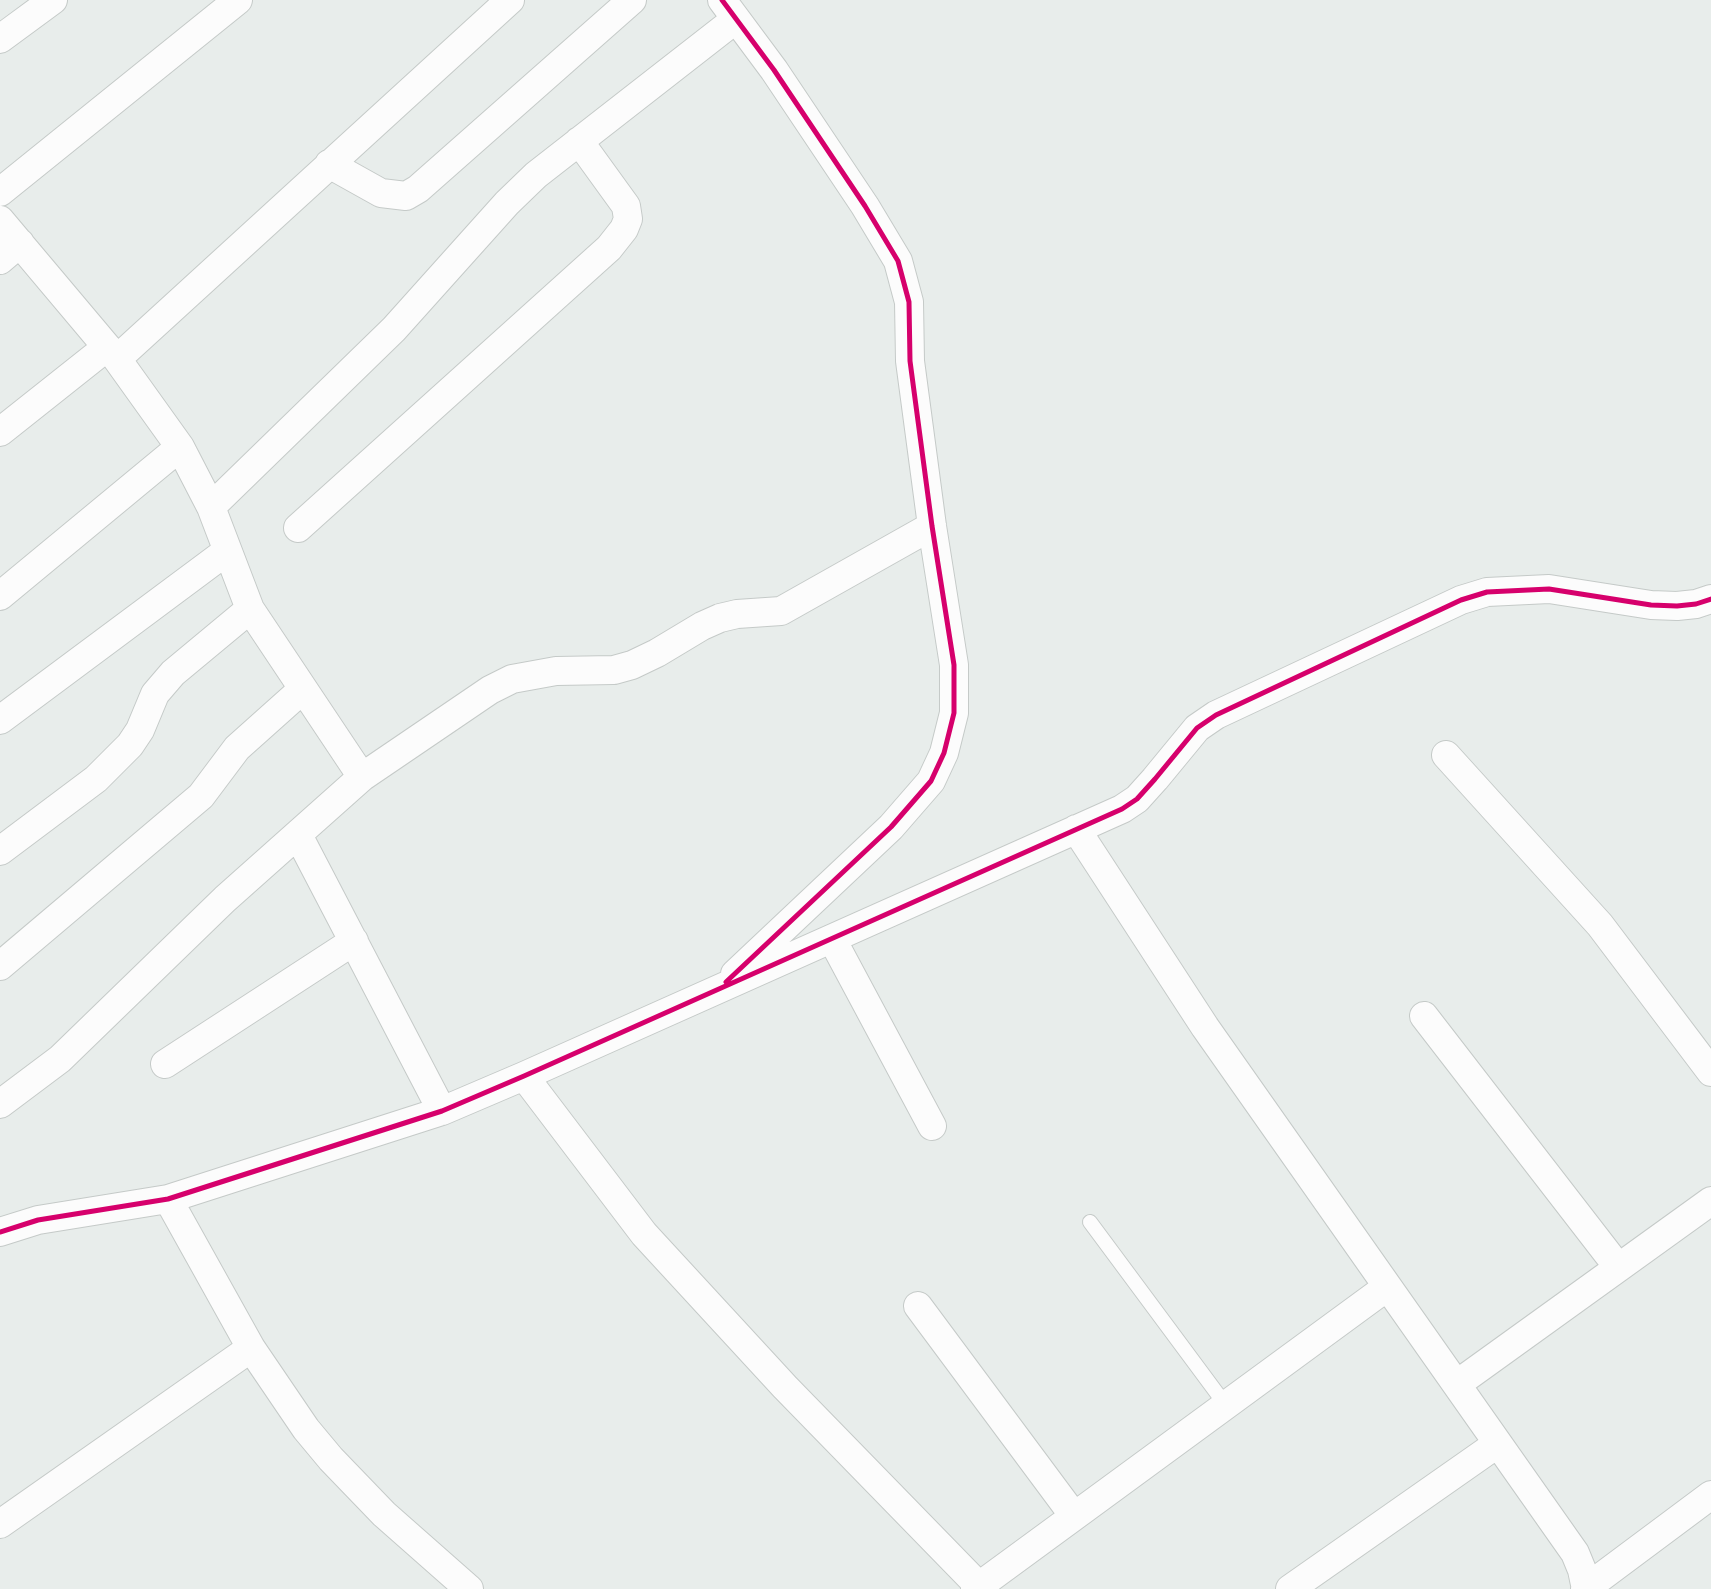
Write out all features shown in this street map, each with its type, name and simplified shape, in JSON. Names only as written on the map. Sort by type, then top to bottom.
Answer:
[{"type":"street","points":[[0,39],[53,0]]},
{"type":"street","points":[[0,192],[238,0]]},
{"type":"street","points":[[0,432],[112,353],[329,164],[510,0]]},
{"type":"street","points":[[329,164],[381,193],[406,196],[418,189],[632,0]]},
{"type":"street","points":[[211,507],[394,329],[507,203],[536,175],[579,141],[729,10],[785,86],[865,206],[898,261],[909,302],[910,361],[932,526],[954,665],[954,713],[944,753],[931,781],[891,827],[719,989]]},
{"type":"street","points":[[298,528],[609,248],[624,229],[628,219],[626,206],[579,141]]},
{"type":"street","points":[[0,220],[10,252],[112,353],[180,447],[211,507],[250,609],[362,777]]},
{"type":"street","points":[[0,596],[180,447]]},
{"type":"street","points":[[0,1104],[60,1059],[191,931],[362,777],[490,690],[512,679],[556,671],[614,670],[632,665],[657,653],[702,626],[720,618],[737,614],[781,611],[932,526]]},
{"type":"street","points":[[0,720],[227,551]]},
{"type":"street","points":[[0,1232],[38,1220],[168,1199],[442,1111],[524,1076],[1122,809],[1137,799],[1197,728],[1216,715],[1461,600],[1487,592],[1548,589],[1651,605],[1677,606],[1696,604],[1711,599]]},
{"type":"street","points":[[0,851],[96,779],[130,745],[140,730],[155,694],[173,672],[250,609]]},
{"type":"street","points":[[0,966],[201,796],[237,748],[303,689]]},
{"type":"street","points":[[1446,755],[1600,925],[1711,1072]]},
{"type":"street","points":[[1076,829],[1205,1027],[1575,1553],[1582,1570],[1585,1589],[1711,1495]]},
{"type":"street","points":[[298,835],[442,1111]]},
{"type":"street","points":[[832,939],[932,1126]]},
{"type":"street","points":[[165,1064],[354,941]]},
{"type":"street","points":[[1424,1016],[1618,1267]]},
{"type":"street","points":[[524,1076],[644,1234],[785,1387],[977,1588],[1225,1404],[1387,1287]]},
{"type":"street","points":[[168,1199],[251,1348],[306,1429],[384,1514],[468,1589]]},
{"type":"street","points":[[1457,1384],[1711,1201]]},
{"type":"street","points":[[918,1306],[1074,1516]]},
{"type":"street","points":[[0,1524],[251,1348]]},
{"type":"street","points":[[1290,1589],[1497,1444]]},
{"type":"lane","points":[[1090,1222],[1225,1404]]},
{"type":"cycle path","points":[[722,0],[774,70],[865,206],[898,261],[909,302],[910,361],[932,526],[954,665],[954,713],[944,753],[931,781],[891,827],[726,982]]},
{"type":"cycle path","points":[[0,1232],[38,1220],[168,1199],[442,1111],[524,1076],[1122,809],[1137,799],[1197,728],[1216,715],[1461,600],[1487,592],[1549,589],[1651,605],[1677,606],[1696,604],[1711,599]]}]
